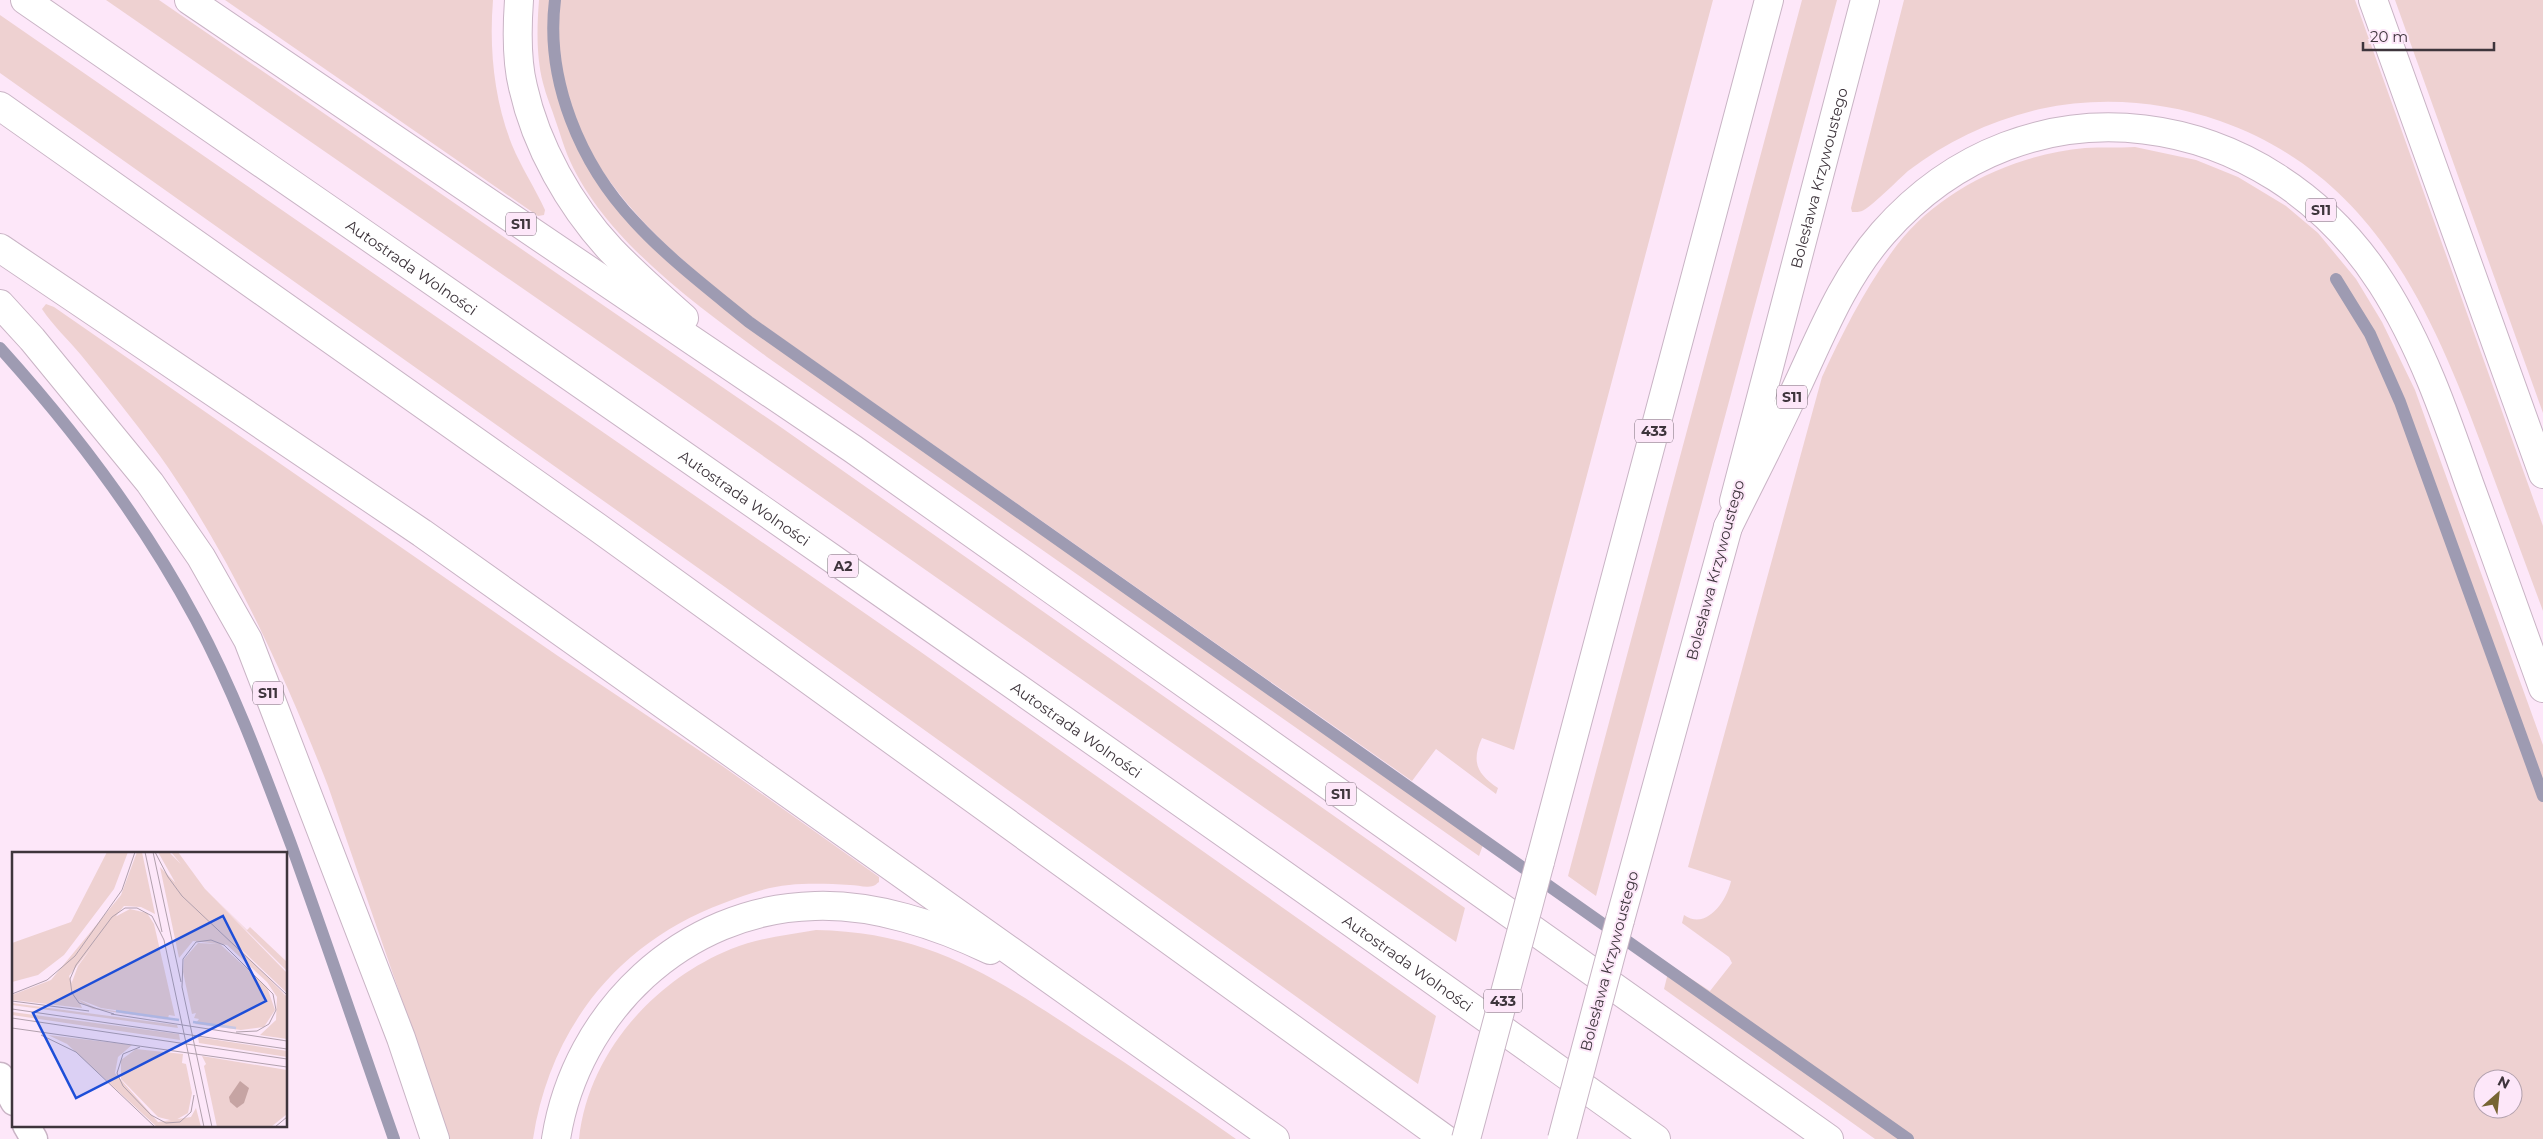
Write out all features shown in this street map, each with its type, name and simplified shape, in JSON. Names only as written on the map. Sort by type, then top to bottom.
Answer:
[{"type":"main road","name":"Autostrada Wolności","points":[[25,0],[608,402],[1370,935],[1656,1139]]},
{"type":"main road","name":"S11","points":[[189,0],[853,449],[1829,1139]]},
{"type":"main road","points":[[519,0],[517,24],[522,86],[542,142],[576,206],[611,250],[687,320],[739,357],[853,449]]},
{"type":"main road","name":"433","points":[[1466,1139],[1769,0]]},
{"type":"main road","name":"Bolesława Krzywoustego","points":[[1562,1139],[1728,527],[1762,388],[1865,0]]},
{"type":"main road","points":[[2373,0],[2543,474]]},
{"type":"main road","points":[[0,106],[596,527],[1445,1139]]},
{"type":"main road","name":"S11","points":[[1728,527],[1793,396],[1835,302],[1871,248],[1930,188],[1984,157],[2040,136],[2105,128],[2152,130],[2179,135],[2232,152],[2285,181],[2337,226],[2380,281],[2400,313],[2434,383],[2543,688]]},
{"type":"main road","points":[[0,248],[422,533],[1275,1139]]},
{"type":"main road","name":"S11","points":[[0,304],[32,339],[150,483],[201,557],[248,640],[401,1038],[436,1139]]},
{"type":"main road","points":[[556,1139],[567,1089],[591,1039],[620,998],[649,971],[686,945],[712,931],[766,911],[816,906],[844,908],[881,913],[927,925],[1006,958],[1081,1000]]},
{"type":"lane","points":[[0,1076],[12,1098]]},
{"type":"lane","points":[[27,1126],[34,1139]]},
{"type":"shaded area","points":[[106,0],[159,0],[782,428],[1465,908],[1456,942],[662,385]]},
{"type":"shaded area","points":[[225,0],[493,0],[494,74],[501,110],[512,145],[545,210],[544,215],[538,216]]},
{"type":"shaded area","points":[[539,0],[550,0],[548,31],[551,61],[557,91],[578,147],[610,199],[629,223],[656,251],[747,326],[1484,842],[1479,856],[767,357],[682,292],[654,267],[627,242],[603,214],[583,185],[567,154],[546,93],[539,62]]},
{"type":"shaded area","points":[[559,0],[1713,0],[1514,750],[1482,738],[1479,746],[1477,754],[1478,767],[1485,778],[1498,788],[1496,794],[1436,749],[1412,781],[753,318],[677,255],[642,220],[611,183],[586,142],[567,99],[558,51]]},
{"type":"shaded area","points":[[1802,0],[1837,0],[1596,896],[1568,876]]},
{"type":"shaded area","points":[[1904,0],[2355,0],[2543,526],[2543,611],[2463,397],[2441,346],[2417,298],[2389,253],[2357,212],[2318,175],[2273,145],[2220,121],[2176,109],[2154,105],[2108,102],[2063,105],[2040,109],[2005,119],[1954,141],[1908,171],[1866,209],[1860,212],[1852,212],[1851,208]]},
{"type":"shaded area","points":[[2395,0],[2543,0],[2543,413]]},
{"type":"shaded area","points":[[0,15],[918,650],[1436,1016],[1418,1084],[725,587],[0,73]]},
{"type":"shaded area","points":[[2135,147],[2196,160],[2238,177],[2286,206],[2318,233],[2356,279],[2382,322],[2415,390],[2543,745],[2543,1139],[1875,1139],[1664,989],[1670,965],[1710,991],[1732,963],[1729,957],[1682,923],[1684,915],[1692,919],[1700,919],[1715,911],[1725,897],[1731,881],[1688,867],[1822,377],[1838,343],[1875,277],[1897,245],[1935,207],[1957,191],[2007,167],[2033,158],[2085,148]]},
{"type":"shaded area","points":[[46,304],[54,307],[558,656],[721,765],[879,877],[879,882],[874,886],[867,887],[812,884],[772,888],[732,900],[686,920],[652,941],[621,966],[595,994],[573,1026],[555,1061],[542,1099],[533,1139],[450,1139],[328,786],[293,701],[254,616],[185,493],[131,418],[81,355],[46,315],[42,309]]},
{"type":"shaded area","points":[[816,930],[856,933],[892,939],[957,961],[988,976],[1121,1060],[1236,1139],[579,1139],[585,1108],[596,1078],[610,1050],[629,1024],[651,1001],[676,980],[702,963],[731,949],[762,939]]},
{"type":"waterway","points":[[555,0],[553,30],[561,90],[583,147],[615,199],[648,236],[690,274],[749,322],[1908,1139]]},
{"type":"waterway","points":[[2336,279],[2370,334],[2400,402],[2543,796]]},
{"type":"waterway","points":[[0,348],[81,444],[130,512],[154,547],[210,648],[248,732],[292,847],[394,1139]]}]
